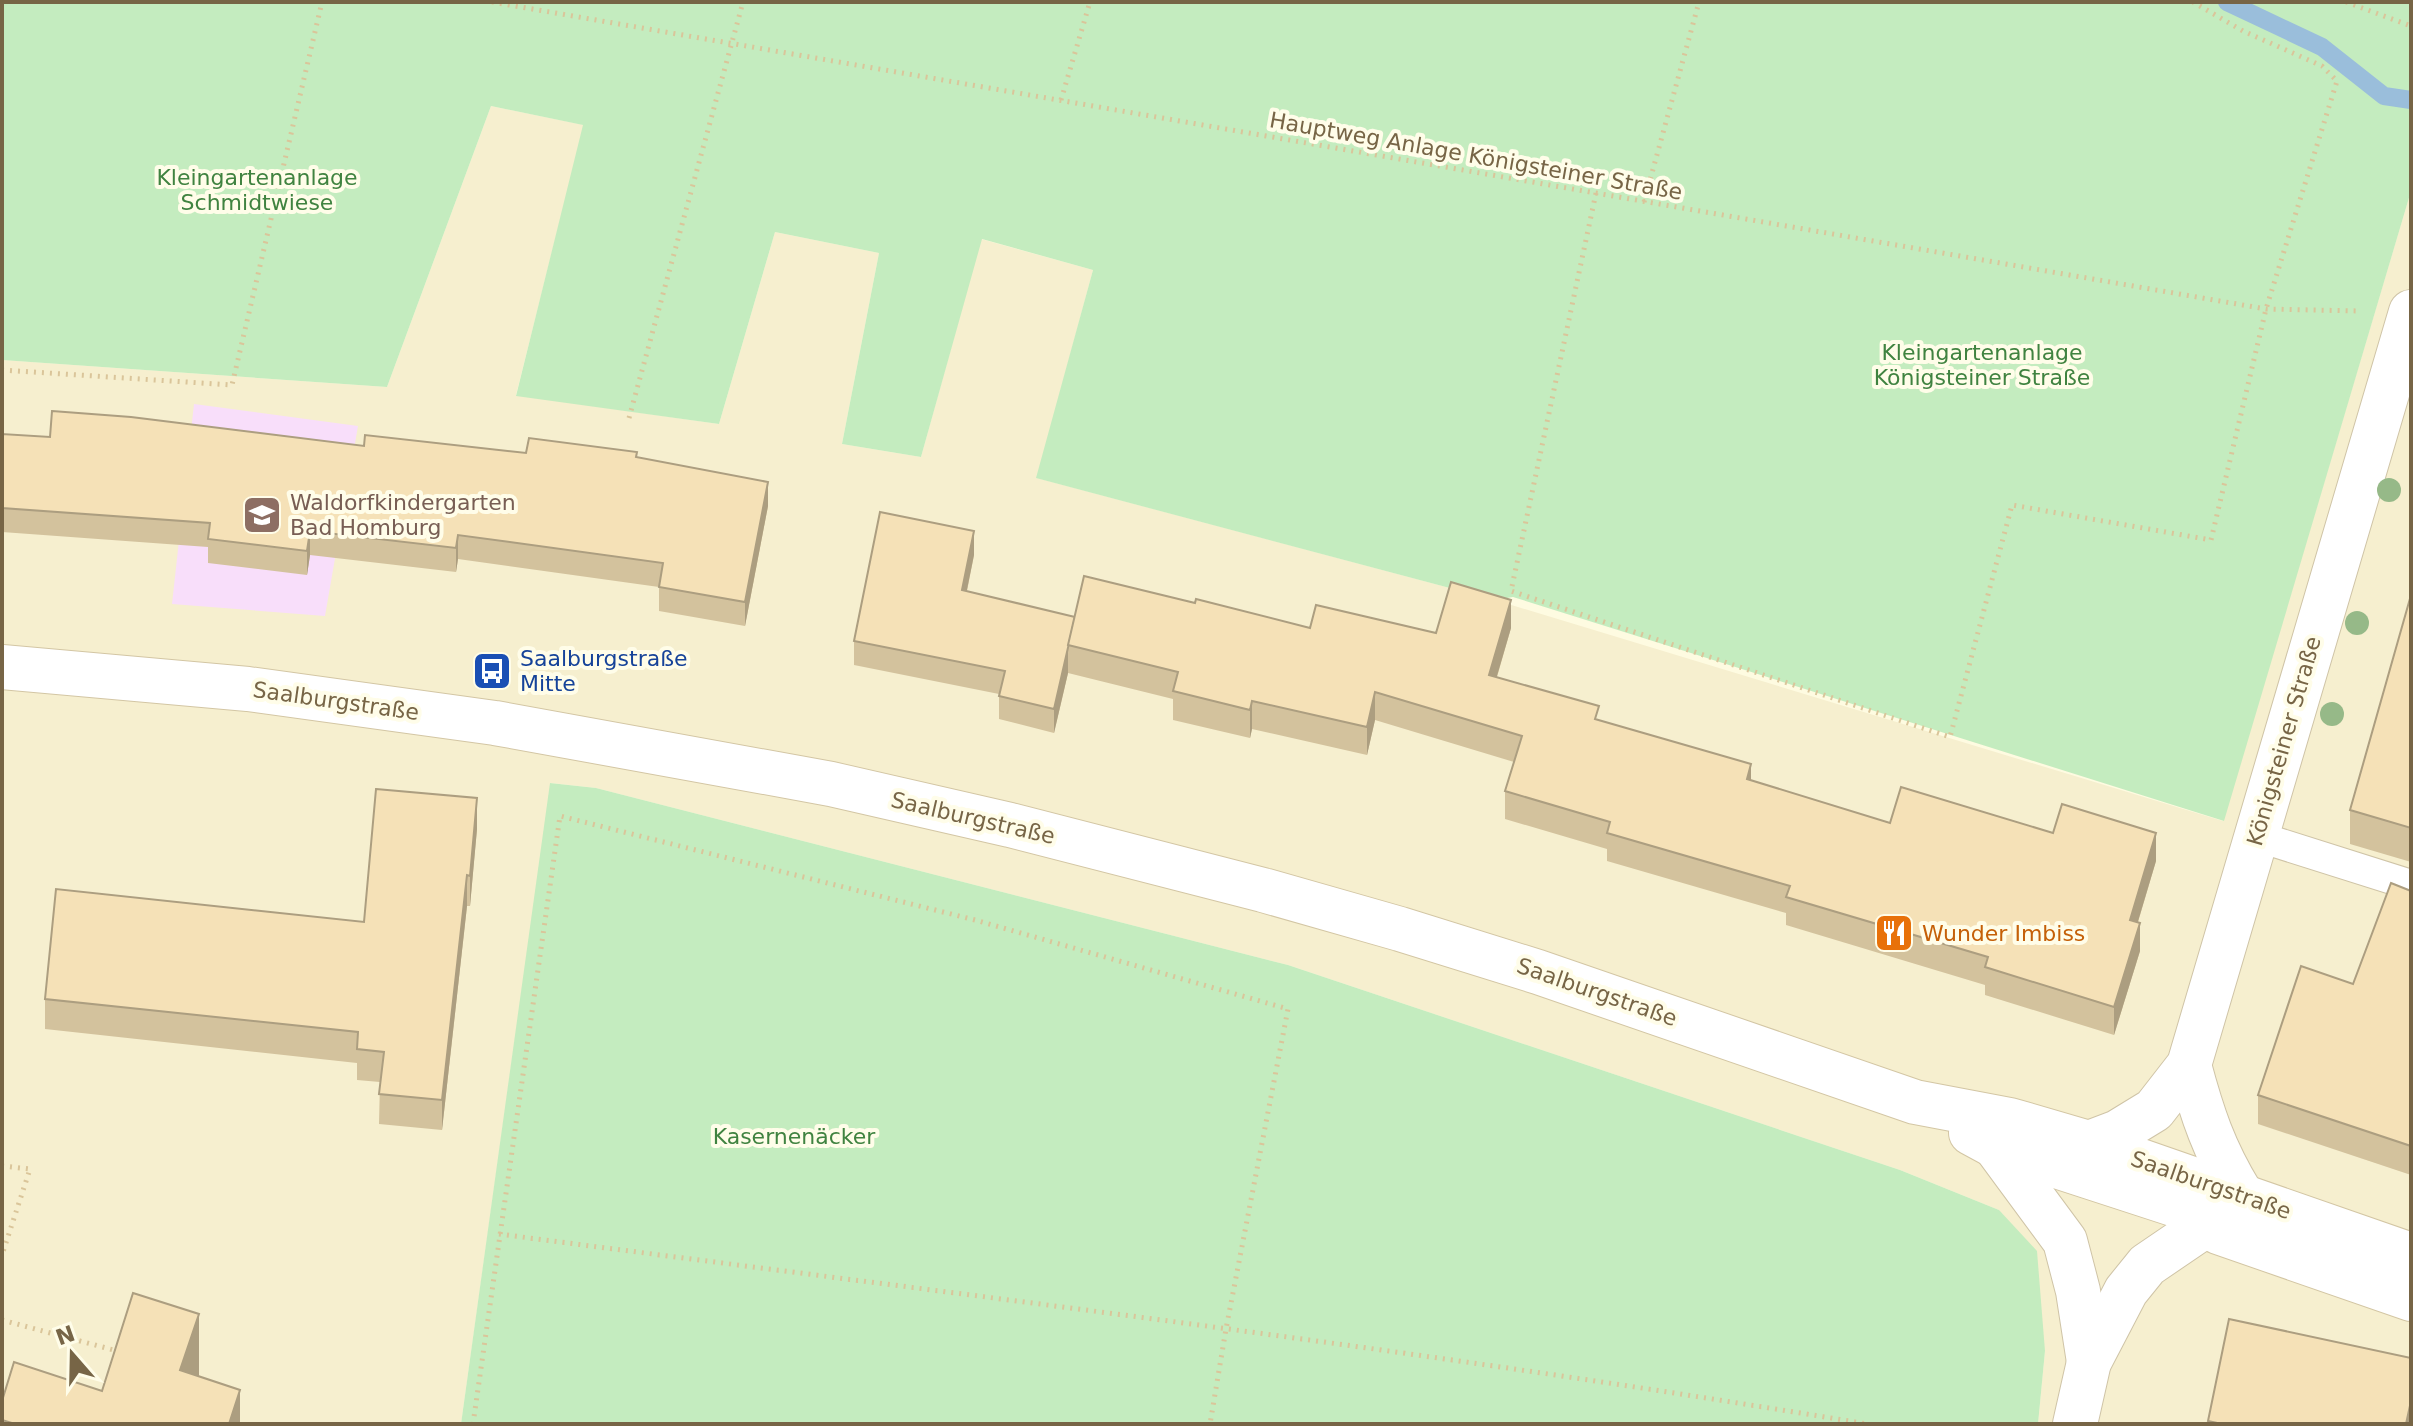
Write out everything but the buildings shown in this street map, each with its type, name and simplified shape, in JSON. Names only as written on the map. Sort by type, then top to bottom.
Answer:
[{"type":"street","name":"Königsteiner Straße","points":[[2089,1143],[2118,1132],[2154,1110],[2189,1065],[2256,836],[2395,431],[2406,328]]},
{"type":"street","name":"Saalburgstraße","points":[[2,667],[248,689],[495,723],[846,787],[1010,825],[1400,929],[1538,972],[1915,1102],[2010,1120],[2089,1143],[2228,1206]]},
{"type":"street","points":[[2075,1424],[2089,1362],[2126,1291],[2147,1265],[2228,1206],[2221,1160],[2203,1118],[2189,1065]]},
{"type":"street","name":"Saalburgstraße","points":[[1915,1102],[1995,1146],[2411,1255]]},
{"type":"street","points":[[1995,1146],[2065,1241],[2078,1291],[2089,1362]]},
{"type":"street","name":"Saalburgstraße","points":[[2228,1206],[2218,1232],[2411,1299]]},
{"type":"lane","points":[[2256,836],[2411,885]]},
{"type":"path","points":[[2,370],[232,385],[322,2]]},
{"type":"path","name":"Hauptweg Anlage Königsteiner Straße","points":[[492,2],[533,6],[731,44],[2266,309],[2374,311],[2406,328]]},
{"type":"path","points":[[629,418],[743,2]]},
{"type":"path","points":[[1061,100],[1090,2]]},
{"type":"path","points":[[1644,202],[1699,2]]},
{"type":"path","points":[[1596,193],[1511,591],[1950,737],[2012,505],[2211,540],[2266,309],[2337,81],[2322,66],[2243,31],[2193,2]]},
{"type":"path","points":[[2346,2],[2411,26]]},
{"type":"path","points":[[473,1424],[560,816],[975,920],[1288,1009],[1210,1424]]},
{"type":"path","points":[[2,1166],[30,1169],[2,1255]]},
{"type":"path","points":[[499,1234],[1637,1386],[1867,1424]]},
{"type":"path","points":[[2,1320],[133,1355]]},
{"type":"shaded area","points":[[491,106],[584,125],[516,395],[719,424],[775,232],[879,253],[842,444],[921,457],[981,239],[1093,270],[1037,478],[1495,600],[2223,821],[2411,191],[2411,1424],[2038,1424],[2045,1351],[1999,1210],[1900,1170],[1288,965],[596,788],[551,783],[461,1424],[2,1424],[2,360],[387,387]]},
{"type":"shaded area","name":"Waldorfkindergarten Bad Homburg","points":[[194,404],[358,426],[325,616],[172,604]]},
{"type":"green space","name":"Kleingartenanlage Königsteiner Straße","points":[[2,2],[2411,2],[2411,191],[2224,821],[1513,597],[1495,600],[1036,478],[1093,270],[982,239],[921,457],[842,444],[879,253],[775,232],[719,424],[516,396],[583,125],[491,106],[387,387],[2,360]]},
{"type":"green space","name":"Kasernenäcker","points":[[550,783],[596,788],[1288,965],[1900,1170],[1999,1210],[2037,1251],[2045,1351],[2038,1424],[461,1424]]},
{"type":"waterway","points":[[2227,2],[2322,47],[2384,96],[2411,100]]},
{"type":"place","name":"Waldorfkindergarten Bad Homburg","points":[[262,515]]},
{"type":"place","name":"Saalburgstraße Mitte","points":[[492,671]]},
{"type":"place","name":"Wunder Imbiss","points":[[1894,933]]},
{"type":"park label","name":"Kleingartenanlage Schmidtwiese","points":[[257,190]]}]
